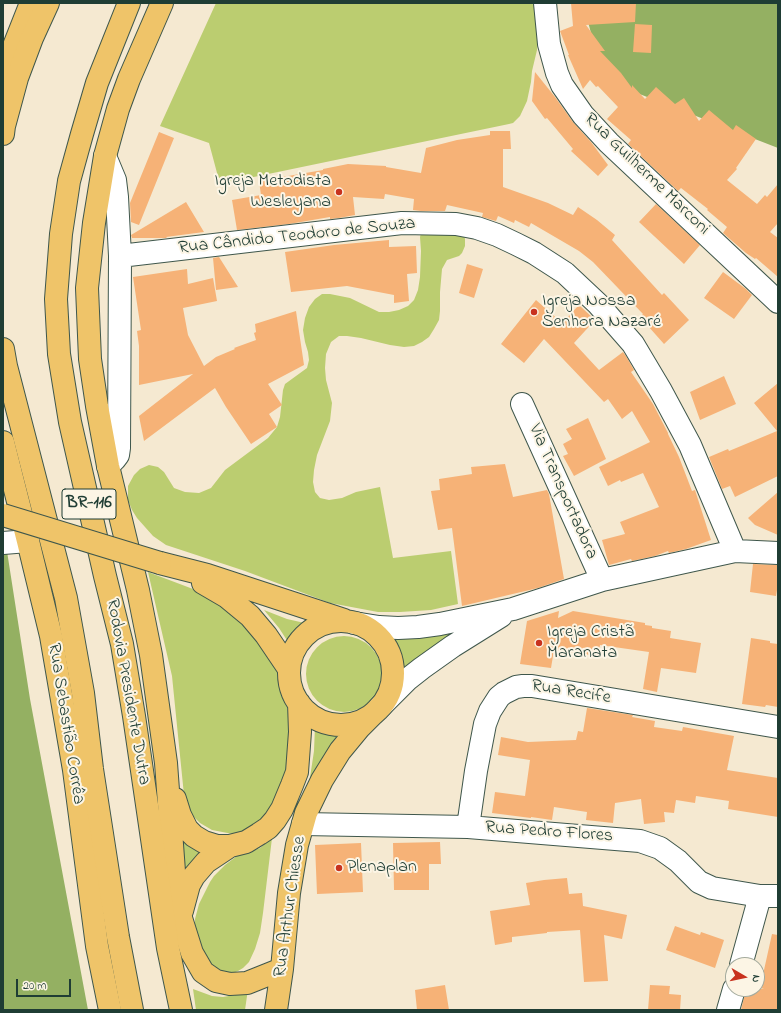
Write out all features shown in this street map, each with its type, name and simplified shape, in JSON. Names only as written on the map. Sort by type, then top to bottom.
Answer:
[{"type":"main road","points":[[3,81],[12,51],[31,3]]},
{"type":"main road","points":[[3,134],[17,78],[32,38],[48,3]]},
{"type":"main road","name":"Rodovia Presidente Dutra","points":[[129,3],[97,83],[69,181],[61,234],[56,299],[59,354],[70,422],[122,644],[168,948],[181,1010]]},
{"type":"main road","points":[[162,3],[129,79],[118,109],[105,156],[94,223],[87,288],[90,359],[108,466],[138,590],[151,655],[166,763],[175,885],[181,918],[192,953],[203,972],[216,981],[230,984],[247,983],[282,969]]},
{"type":"main road","name":"BR-116","points":[[3,349],[6,366],[66,598],[83,693],[92,769],[118,937],[132,1010]]},
{"type":"main road","name":"Rua Sebastião Corrêa","points":[[3,442],[51,636],[74,770],[98,946],[110,1010]]},
{"type":"main road","points":[[3,515],[170,566],[207,575],[362,625],[376,634],[390,655],[393,672],[392,681],[380,708],[366,718],[348,724],[330,724],[305,710],[299,703],[291,686],[289,669],[293,653],[308,633],[330,622],[338,621],[354,623]]},
{"type":"main road","points":[[170,566],[227,597],[240,607],[250,616],[266,635],[289,669]]},
{"type":"main road","points":[[166,763],[180,815],[187,829],[194,836],[204,842],[217,846],[230,846],[246,842],[268,828],[274,820],[282,809],[297,772],[300,732],[299,703]]},
{"type":"main road","name":"Rua Arthur Chiesse","points":[[276,1010],[282,969],[289,893],[297,845],[306,813],[322,780],[340,751],[359,728],[380,708]]},
{"type":"main road","points":[[181,918],[189,885],[194,876],[206,862],[230,846]]},
{"type":"street","name":"Rua Guilherme Marconi","points":[[545,3],[549,44],[557,74],[562,85],[583,115],[609,143],[778,302]]},
{"type":"street","points":[[105,156],[115,180],[118,197],[120,256],[119,448],[118,455],[115,460],[108,466]]},
{"type":"street","name":"Rua Cândido Teodoro de Souza","points":[[120,256],[402,223],[456,224],[477,228],[516,244],[534,253],[565,273],[598,304],[633,344],[661,391],[690,445],[735,551]]},
{"type":"street","name":"Via Transportadora","points":[[522,404],[602,580]]},
{"type":"street","points":[[3,543],[28,541]]},
{"type":"street","points":[[354,623],[398,628],[440,624],[513,609],[602,580],[735,551],[778,554]]},
{"type":"street","points":[[380,708],[408,679],[422,668],[453,646],[513,609]]},
{"type":"street","name":"Rua Recife","points":[[468,827],[476,771],[485,724],[499,697],[516,687],[532,686],[778,727]]},
{"type":"street","name":"Rua Pedro Flores","points":[[303,824],[468,827],[640,841],[660,848],[678,862],[698,882],[704,885],[725,891],[769,896]]},
{"type":"street","points":[[744,957],[769,896]]},
{"type":"street","points":[[728,1010],[732,997]]},
{"type":"green space","points":[[216,3],[531,3],[534,5],[535,10],[538,40],[527,101],[520,116],[513,123],[220,184],[209,143],[160,126]]},
{"type":"green space","points":[[583,3],[778,3],[778,148],[619,86],[595,48]]},
{"type":"green space","points":[[463,232],[465,246],[462,253],[459,256],[447,260],[442,269],[439,320],[429,337],[414,346],[404,347],[347,336],[339,336],[331,342],[326,354],[325,368],[326,380],[332,403],[330,421],[317,455],[313,482],[315,492],[320,498],[329,500],[342,498],[356,492],[380,487],[393,558],[451,551],[458,604],[431,610],[378,612],[330,603],[245,571],[166,545],[153,536],[137,518],[128,500],[128,486],[134,475],[140,469],[149,465],[158,467],[164,472],[174,488],[185,492],[199,493],[211,488],[225,470],[268,438],[277,427],[285,384],[307,368],[309,360],[303,330],[309,307],[315,299],[322,294],[350,298],[379,312],[399,310],[408,306],[414,300],[418,290],[420,277],[421,233]]},
{"type":"green space","points":[[3,532],[30,699],[88,1010],[3,1010]]},
{"type":"green space","points":[[148,572],[193,589],[220,604],[236,616],[251,632],[275,665],[282,682],[287,702],[289,723],[288,759],[280,796],[265,823],[238,835],[212,830],[200,823],[191,814],[184,795],[172,676]]},
{"type":"green space","points":[[264,610],[287,619],[309,624],[299,632],[290,645],[279,628]]},
{"type":"green space","points":[[452,633],[404,673],[403,662],[394,639],[426,637]]},
{"type":"green space","points":[[337,636],[351,636],[365,642],[376,653],[382,667],[382,681],[379,689],[371,701],[365,706],[351,712],[337,712],[323,706],[312,695],[306,681],[306,667],[312,653],[323,642]]},
{"type":"green space","points":[[315,726],[332,732],[345,734],[309,784],[314,751]]},
{"type":"green space","points":[[179,834],[205,850],[186,882]]},
{"type":"green space","points":[[272,838],[260,933],[249,962],[243,968],[233,973],[222,972],[208,966],[195,933],[195,919],[199,904],[210,882],[225,865],[237,856],[260,848]]},
{"type":"green space","points":[[193,989],[212,996],[223,997],[235,995],[248,989],[245,1010],[196,1010]]},
{"type":"building","points":[[571,3],[636,3],[635,22],[586,25],[605,51],[600,51],[621,73],[632,88],[632,85],[645,99],[656,87],[675,104],[684,98],[699,121],[709,110],[733,130],[736,125],[756,139],[736,168],[737,169],[727,180],[757,204],[765,195],[767,197],[778,184],[778,223],[770,232],[778,238],[778,277],[756,258],[755,259],[746,253],[723,233],[727,227],[707,210],[708,209],[681,188],[678,191],[628,144],[631,140],[607,119],[618,107],[598,86],[596,87],[590,80],[583,89],[568,55],[560,31],[573,26]]},
{"type":"building","points":[[635,24],[652,25],[651,53],[633,52]]},
{"type":"building","points":[[535,72],[608,165],[598,176],[571,151],[573,149],[547,118],[545,119],[532,101]]},
{"type":"building","points":[[490,131],[510,131],[511,149],[503,149],[503,187],[548,203],[573,215],[578,207],[597,220],[615,235],[612,240],[662,295],[664,293],[689,320],[664,344],[640,317],[643,314],[593,262],[579,251],[531,223],[529,227],[515,220],[514,223],[498,216],[496,221],[482,217],[483,213],[447,205],[445,211],[413,210],[414,199],[385,194],[384,199],[353,197],[355,215],[237,230],[232,200],[261,195],[259,181],[323,170],[348,164],[386,166],[421,173],[426,148],[457,140],[490,135]]},
{"type":"building","points":[[159,132],[174,138],[139,225],[131,222],[130,203]]},
{"type":"building","points":[[186,202],[204,232],[166,237],[167,238],[132,238],[131,235]]},
{"type":"building","points":[[656,204],[700,245],[684,264],[639,222]]},
{"type":"building","points":[[389,240],[389,247],[416,246],[417,273],[407,274],[409,301],[394,303],[394,295],[347,286],[291,292],[285,252],[334,245]]},
{"type":"building","points":[[219,257],[238,287],[216,290],[213,258]]},
{"type":"building","points":[[467,264],[483,269],[474,298],[459,293]]},
{"type":"building","points":[[187,269],[188,284],[213,278],[217,301],[183,308],[188,335],[204,366],[216,357],[235,349],[234,348],[256,340],[254,333],[256,332],[255,324],[296,311],[304,365],[268,384],[282,405],[269,414],[277,427],[251,444],[215,388],[144,441],[139,416],[193,374],[139,385],[139,346],[137,331],[141,330],[133,277]]},
{"type":"building","points":[[723,272],[752,295],[734,319],[704,298]]},
{"type":"building","points":[[536,300],[562,323],[579,305],[595,320],[574,343],[599,370],[623,352],[626,356],[634,370],[631,372],[653,404],[668,433],[692,491],[695,490],[711,540],[686,549],[669,553],[668,551],[655,556],[632,561],[631,559],[609,565],[602,540],[625,534],[620,522],[659,507],[643,473],[621,482],[620,480],[608,486],[599,467],[650,442],[632,411],[622,419],[608,399],[604,402],[544,339],[524,363],[501,344]]},
{"type":"building","points":[[724,376],[736,404],[700,420],[690,392]]},
{"type":"building","points":[[778,383],[778,476],[735,497],[730,486],[722,489],[709,457],[728,449],[729,451],[777,431],[754,403]]},
{"type":"building","points":[[588,418],[606,459],[574,476],[563,456],[568,454],[563,444],[572,439],[566,429]]},
{"type":"building","points":[[505,464],[513,497],[547,490],[549,494],[564,579],[538,588],[462,606],[452,528],[438,530],[431,491],[440,490],[439,479],[472,474],[471,467]]},
{"type":"building","points":[[778,492],[778,535],[755,525],[748,518]]},
{"type":"building","points":[[753,564],[778,565],[778,584],[776,596],[750,592]]},
{"type":"building","points":[[559,611],[558,618],[573,611],[645,623],[645,625],[652,626],[652,628],[671,631],[670,638],[701,643],[696,673],[661,668],[657,692],[643,689],[649,652],[600,645],[598,656],[554,650],[551,668],[520,664],[527,621]]},
{"type":"building","points":[[751,638],[778,644],[778,707],[742,704]]},
{"type":"building","points":[[587,708],[633,715],[632,717],[655,721],[654,727],[682,731],[683,727],[734,736],[727,770],[778,778],[778,817],[728,809],[729,801],[696,796],[695,803],[676,800],[674,813],[664,812],[665,822],[644,824],[641,799],[615,803],[613,823],[586,820],[587,812],[554,807],[552,820],[492,813],[495,792],[525,796],[530,760],[498,755],[501,737],[528,742],[576,740],[578,731],[583,732]]},
{"type":"building","points":[[440,842],[441,864],[429,864],[429,890],[394,890],[393,843]]},
{"type":"building","name":"Plenaplan","points":[[361,843],[363,892],[317,894],[315,845]]},
{"type":"building","points":[[567,878],[569,894],[582,893],[583,906],[627,915],[622,939],[604,935],[608,981],[584,982],[580,930],[547,932],[512,937],[512,942],[495,945],[490,911],[530,905],[526,883]]},
{"type":"building","points":[[675,926],[700,935],[701,932],[724,940],[715,968],[666,950]]},
{"type":"building","points":[[772,934],[778,935],[778,1010],[741,1010],[744,997],[765,997],[765,966]]},
{"type":"building","points":[[445,985],[449,1010],[417,1010],[415,990]]},
{"type":"building","points":[[650,985],[670,986],[669,994],[681,995],[680,1010],[648,1010]]},
{"type":"place","name":"Igreja Metodista Wesleyana","points":[[339,192]]},
{"type":"place","name":"Igreja Nossa Senhora Nazaré","points":[[534,312]]},
{"type":"place","name":"Igreja Cristã Maranata","points":[[539,643]]},
{"type":"place","name":"Plenaplan","points":[[339,868]]}]
